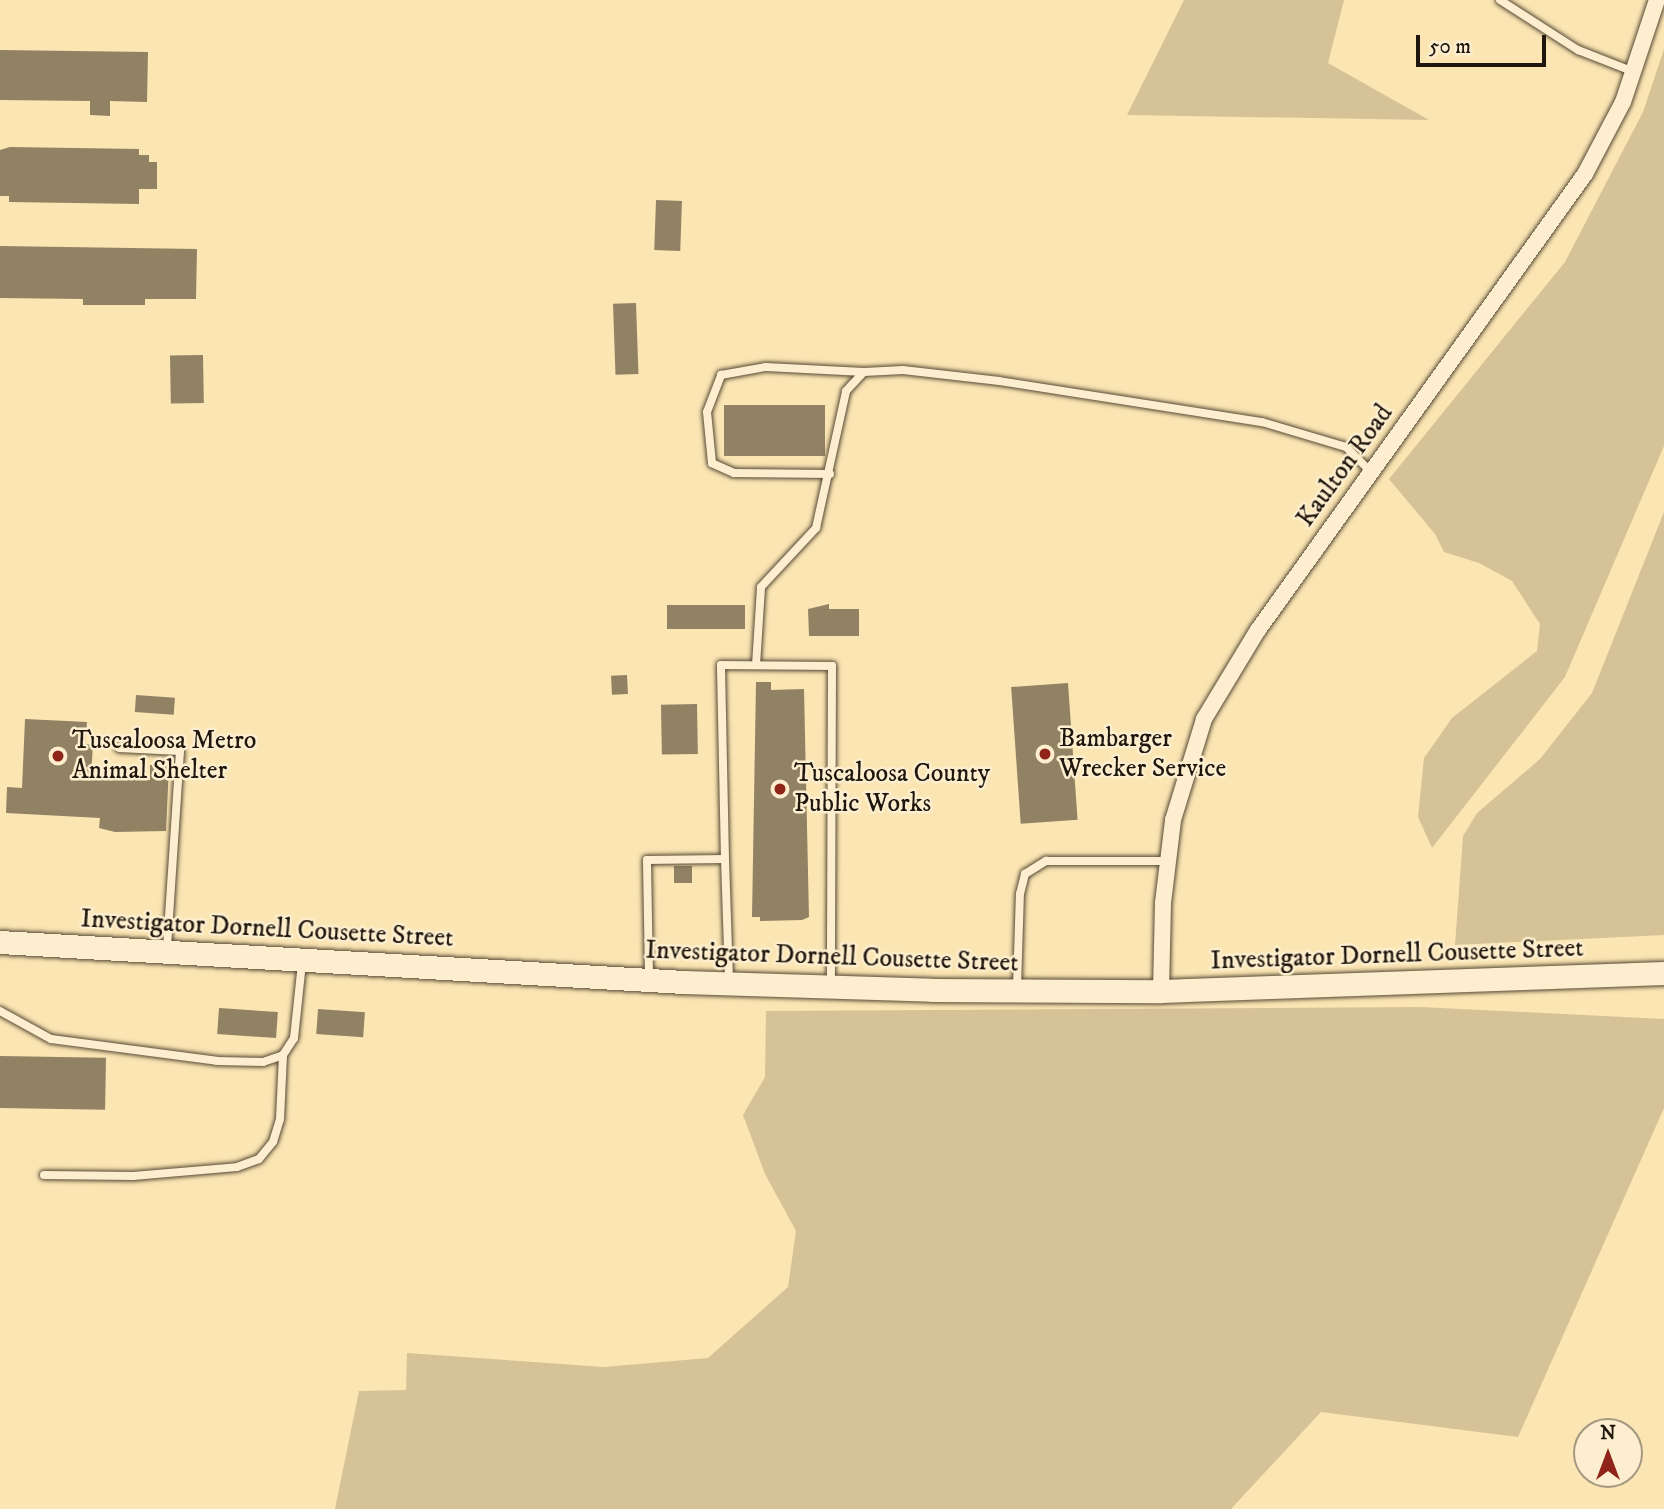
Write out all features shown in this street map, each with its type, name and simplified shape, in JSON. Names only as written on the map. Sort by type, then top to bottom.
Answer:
[{"type":"main road","name":"Investigator Dornell Cousette Street","points":[[0,942],[649,980],[831,987],[1161,991],[1664,974]]},
{"type":"street","name":"Kaulton Road","points":[[1161,991],[1166,861],[1182,779],[1204,719],[1258,630],[1585,174],[1634,72],[1657,0]]},
{"type":"lane","points":[[1500,0],[1578,50],[1634,72]]},
{"type":"lane","points":[[831,474],[734,473],[712,463],[707,412],[721,375],[766,367],[864,372],[903,370],[999,381],[1262,422],[1346,447],[1371,472]]},
{"type":"lane","points":[[756,665],[761,587],[816,528],[831,474],[846,391],[864,372]]},
{"type":"lane","points":[[729,983],[721,665],[832,666],[831,987]]},
{"type":"lane","points":[[119,748],[180,751],[167,951]]},
{"type":"lane","points":[[649,980],[647,860],[725,859]]},
{"type":"lane","points":[[1017,990],[1020,894],[1026,874],[1046,861],[1166,861]]},
{"type":"lane","points":[[44,1175],[133,1176],[237,1167],[259,1159],[273,1142],[280,1119],[283,1055],[294,1038],[303,960]]},
{"type":"lane","points":[[0,1011],[51,1039],[217,1061],[263,1062],[283,1055]]},
{"type":"shaded area","points":[[1184,0],[1344,0],[1328,63],[1429,120],[1127,115]]},
{"type":"shaded area","points":[[1664,49],[1664,446],[1565,677],[1432,848],[1418,817],[1424,758],[1452,718],[1537,651],[1540,624],[1512,581],[1479,563],[1444,552],[1435,534],[1389,479],[1565,262],[1643,112]]},
{"type":"shaded area","points":[[1664,512],[1664,935],[1455,945],[1463,836],[1477,813],[1540,759],[1592,693]]},
{"type":"shaded area","points":[[1420,1007],[1664,1019],[1664,1108],[1518,1437],[1321,1412],[1231,1509],[335,1509],[359,1391],[406,1390],[407,1353],[604,1367],[708,1358],[788,1287],[796,1231],[765,1174],[743,1115],[765,1077],[766,1011]]},
{"type":"building","points":[[0,50],[148,52],[147,102],[110,101],[110,116],[90,115],[90,101],[0,100]]},
{"type":"building","points":[[10,147],[139,149],[139,155],[149,155],[149,162],[157,162],[157,189],[139,189],[139,204],[9,202],[9,196],[0,196],[0,150]]},
{"type":"building","points":[[656,200],[682,201],[680,251],[654,250]]},
{"type":"building","points":[[0,246],[197,249],[196,299],[145,299],[145,305],[83,305],[83,299],[0,298]]},
{"type":"building","points":[[636,303],[638,374],[615,375],[613,304]]},
{"type":"building","points":[[203,355],[204,403],[171,404],[170,356]]},
{"type":"building","points":[[724,405],[825,405],[825,456],[724,456]]},
{"type":"building","points":[[829,604],[829,609],[859,609],[859,636],[809,636],[808,609]]},
{"type":"building","points":[[667,605],[745,605],[745,629],[667,629]]},
{"type":"building","points":[[627,675],[628,694],[612,695],[611,676]]},
{"type":"building","points":[[756,682],[771,682],[771,690],[804,689],[809,917],[802,920],[760,921],[760,917],[752,917]]},
{"type":"building","name":"Bambarger Wrecker Service","points":[[1068,683],[1078,820],[1021,824],[1011,687]]},
{"type":"building","points":[[136,695],[175,698],[174,715],[135,712]]},
{"type":"building","points":[[697,704],[698,754],[662,755],[661,705]]},
{"type":"building","points":[[25,719],[87,722],[85,744],[93,745],[91,776],[150,780],[150,765],[169,766],[166,831],[115,832],[99,828],[100,818],[6,813],[7,787],[22,788]]},
{"type":"building","points":[[674,866],[692,866],[692,883],[674,883]]},
{"type":"building","points":[[219,1008],[278,1012],[276,1038],[217,1034]]},
{"type":"building","points":[[318,1009],[365,1012],[363,1037],[316,1034]]},
{"type":"building","points":[[0,1056],[106,1058],[105,1110],[0,1108]]},
{"type":"place","name":"Bambarger Wrecker Service","points":[[1045,754]]},
{"type":"place","name":"Tuscaloosa Metro Animal Shelter","points":[[58,756]]},
{"type":"place","name":"Tuscaloosa County Public Works","points":[[780,789]]}]
